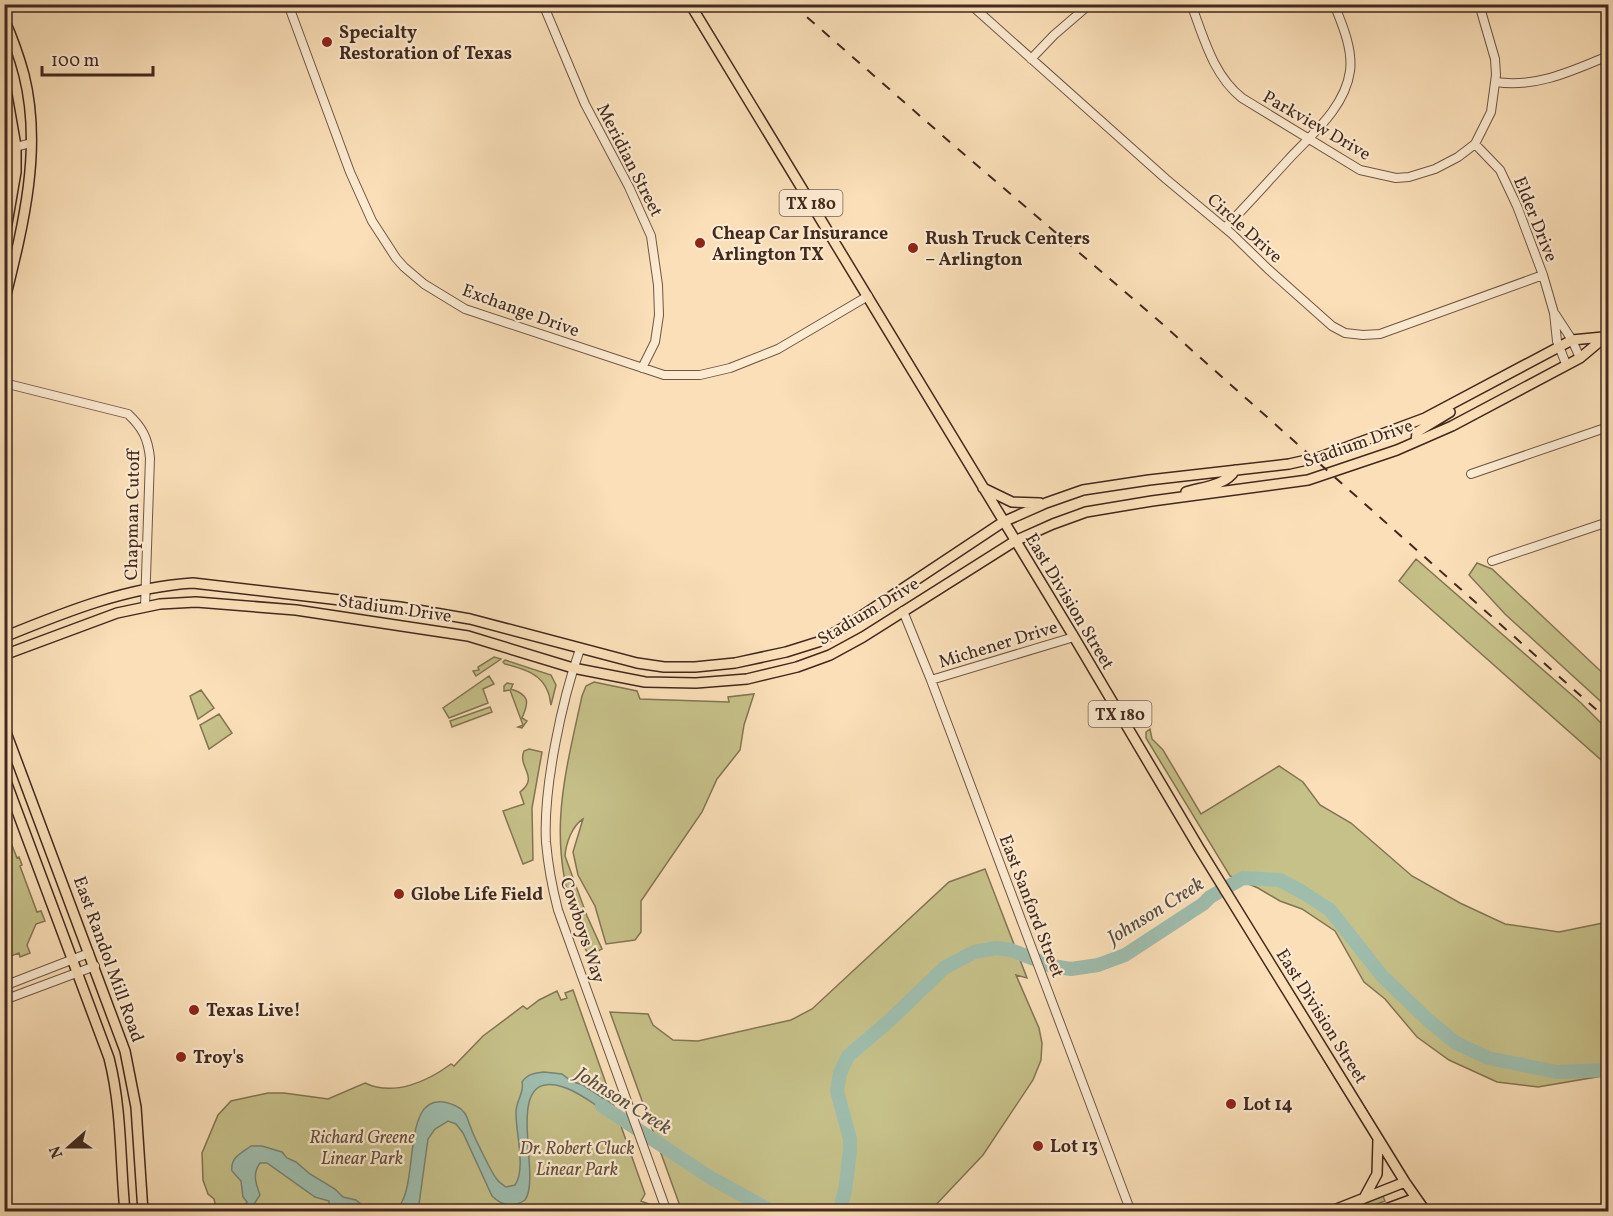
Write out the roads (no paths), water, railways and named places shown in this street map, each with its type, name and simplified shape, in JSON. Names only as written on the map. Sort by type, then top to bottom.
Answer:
[{"type":"main road","name":"East Division Street","points":[[690,4],[1074,637],[1242,920],[1426,1212]]},
{"type":"main road","points":[[4,19],[24,76],[31,143],[30,174],[24,216],[4,303]]},
{"type":"main road","points":[[4,78],[16,146],[16,172],[4,241]]},
{"type":"main road","name":"Stadium Drive","points":[[4,637],[71,610],[145,589],[166,585],[193,584],[400,607],[470,620],[621,660],[664,667],[695,667],[765,658],[818,642],[848,625],[1003,522],[1046,503],[1083,490],[1289,464],[1320,457],[1425,418],[1572,340],[1607,337]]},
{"type":"main road","name":"Stadium Drive","points":[[4,656],[117,613],[145,607],[196,602],[296,610],[468,636],[573,668],[645,682],[696,683],[747,679],[796,667],[830,655],[863,637],[1015,541],[1053,524],[1086,512],[1308,480],[1331,473],[1452,426],[1580,358],[1607,337]]},
{"type":"main road","points":[[1416,441],[1417,432],[1423,427],[1456,408],[1475,392]]},
{"type":"main road","points":[[1166,499],[1222,482],[1233,474],[1234,470]]},
{"type":"main road","points":[[982,488],[1012,502],[1046,503]]},
{"type":"main road","points":[[296,610],[298,596]]},
{"type":"main road","points":[[765,658],[768,674]]},
{"type":"main road","name":"East Randol Mill Road","points":[[4,727],[121,1038],[132,1081],[139,1132],[142,1212]]},
{"type":"main road","name":"East Randol Mill Road","points":[[4,776],[104,1041],[115,1083],[120,1122],[125,1212]]},
{"type":"main road","points":[[1364,1198],[1377,1174],[1379,1151],[1377,1137]]},
{"type":"main road","points":[[1329,1212],[1405,1182]]},
{"type":"main road","points":[[1378,1212],[1416,1198]]},
{"type":"street","name":"Exchange Drive","points":[[288,4],[350,172],[372,221],[396,258],[424,284],[465,309],[664,375],[700,375],[730,368],[778,350],[868,296]]},
{"type":"street","name":"Meridian Street","points":[[543,4],[585,104],[630,187],[651,236],[658,285],[659,315],[655,342],[642,368]]},
{"type":"street","name":"Circle Drive","points":[[970,4],[1166,179],[1225,228],[1332,326],[1345,333],[1380,334],[1543,276]]},
{"type":"street","points":[[1031,59],[1054,35],[1090,4]]},
{"type":"street","name":"Parkview Drive","points":[[1191,4],[1215,66],[1233,91],[1360,170],[1396,178],[1410,177],[1435,169],[1458,157],[1475,144],[1491,112],[1496,82],[1495,59],[1479,4]]},
{"type":"street","points":[[1225,228],[1334,109],[1347,86],[1351,57],[1334,4]]},
{"type":"street","points":[[1496,82],[1514,85],[1534,82],[1580,68],[1608,56]]},
{"type":"street","points":[[4,150],[31,143]]},
{"type":"street","name":"Elder Drive","points":[[1475,144],[1500,170],[1509,187],[1543,276],[1554,313],[1558,346],[1566,364]]},
{"type":"street","name":"Elder Drive","points":[[1554,313],[1572,340],[1580,358]]},
{"type":"street","name":"Chapman Cutoff","points":[[4,383],[128,414],[138,423],[148,443],[150,458],[145,607]]},
{"type":"street","points":[[1471,474],[1608,427]]},
{"type":"street","points":[[1492,561],[1608,522]]},
{"type":"street","name":"East Sanford Street","points":[[903,611],[1131,1212]]},
{"type":"street","name":"Michener Drive","points":[[931,680],[1074,637]]},
{"type":"street","name":"Cowboys Way","points":[[580,649],[573,668],[555,750],[546,814],[550,880],[558,910],[667,1212]]},
{"type":"street","points":[[4,986],[89,953]]},
{"type":"street","points":[[4,1000],[95,966]]},
{"type":"waterway","name":"Johnson Creek","points":[[839,1212],[845,1191],[850,1150],[850,1139],[837,1091],[840,1073],[848,1056],[889,1021],[944,968],[974,952],[997,948],[1011,950],[1052,966],[1071,969],[1098,965],[1125,955],[1203,904],[1210,897],[1243,878],[1280,880],[1330,910],[1382,976],[1456,1043],[1488,1058],[1557,1072],[1608,1070]]},
{"type":"waterway","name":"Johnson Creek","points":[[602,1106],[711,1178],[773,1212]]},
{"type":"railway","points":[[792,4],[1159,321],[1608,720]]},
{"type":"place","name":"Specialty Restoration of Texas","points":[[327,42]]},
{"type":"place","name":"Cheap Car Insurance Arlington TX","points":[[700,243]]},
{"type":"place","name":"Rush Truck Centers – Arlington","points":[[913,248]]},
{"type":"place","name":"Globe Life Field","points":[[399,894]]},
{"type":"place","name":"Texas Live!","points":[[194,1010]]},
{"type":"place","name":"Troy's","points":[[181,1057]]},
{"type":"place","name":"Lot 14","points":[[1231,1104]]},
{"type":"place","name":"Lot 13","points":[[1038,1146]]},
{"type":"park label","name":"Richard Greene Linear Park","points":[[362,1147]]},
{"type":"park label","name":"Dr. Robert Cluck Linear Park","points":[[577,1158]]}]
